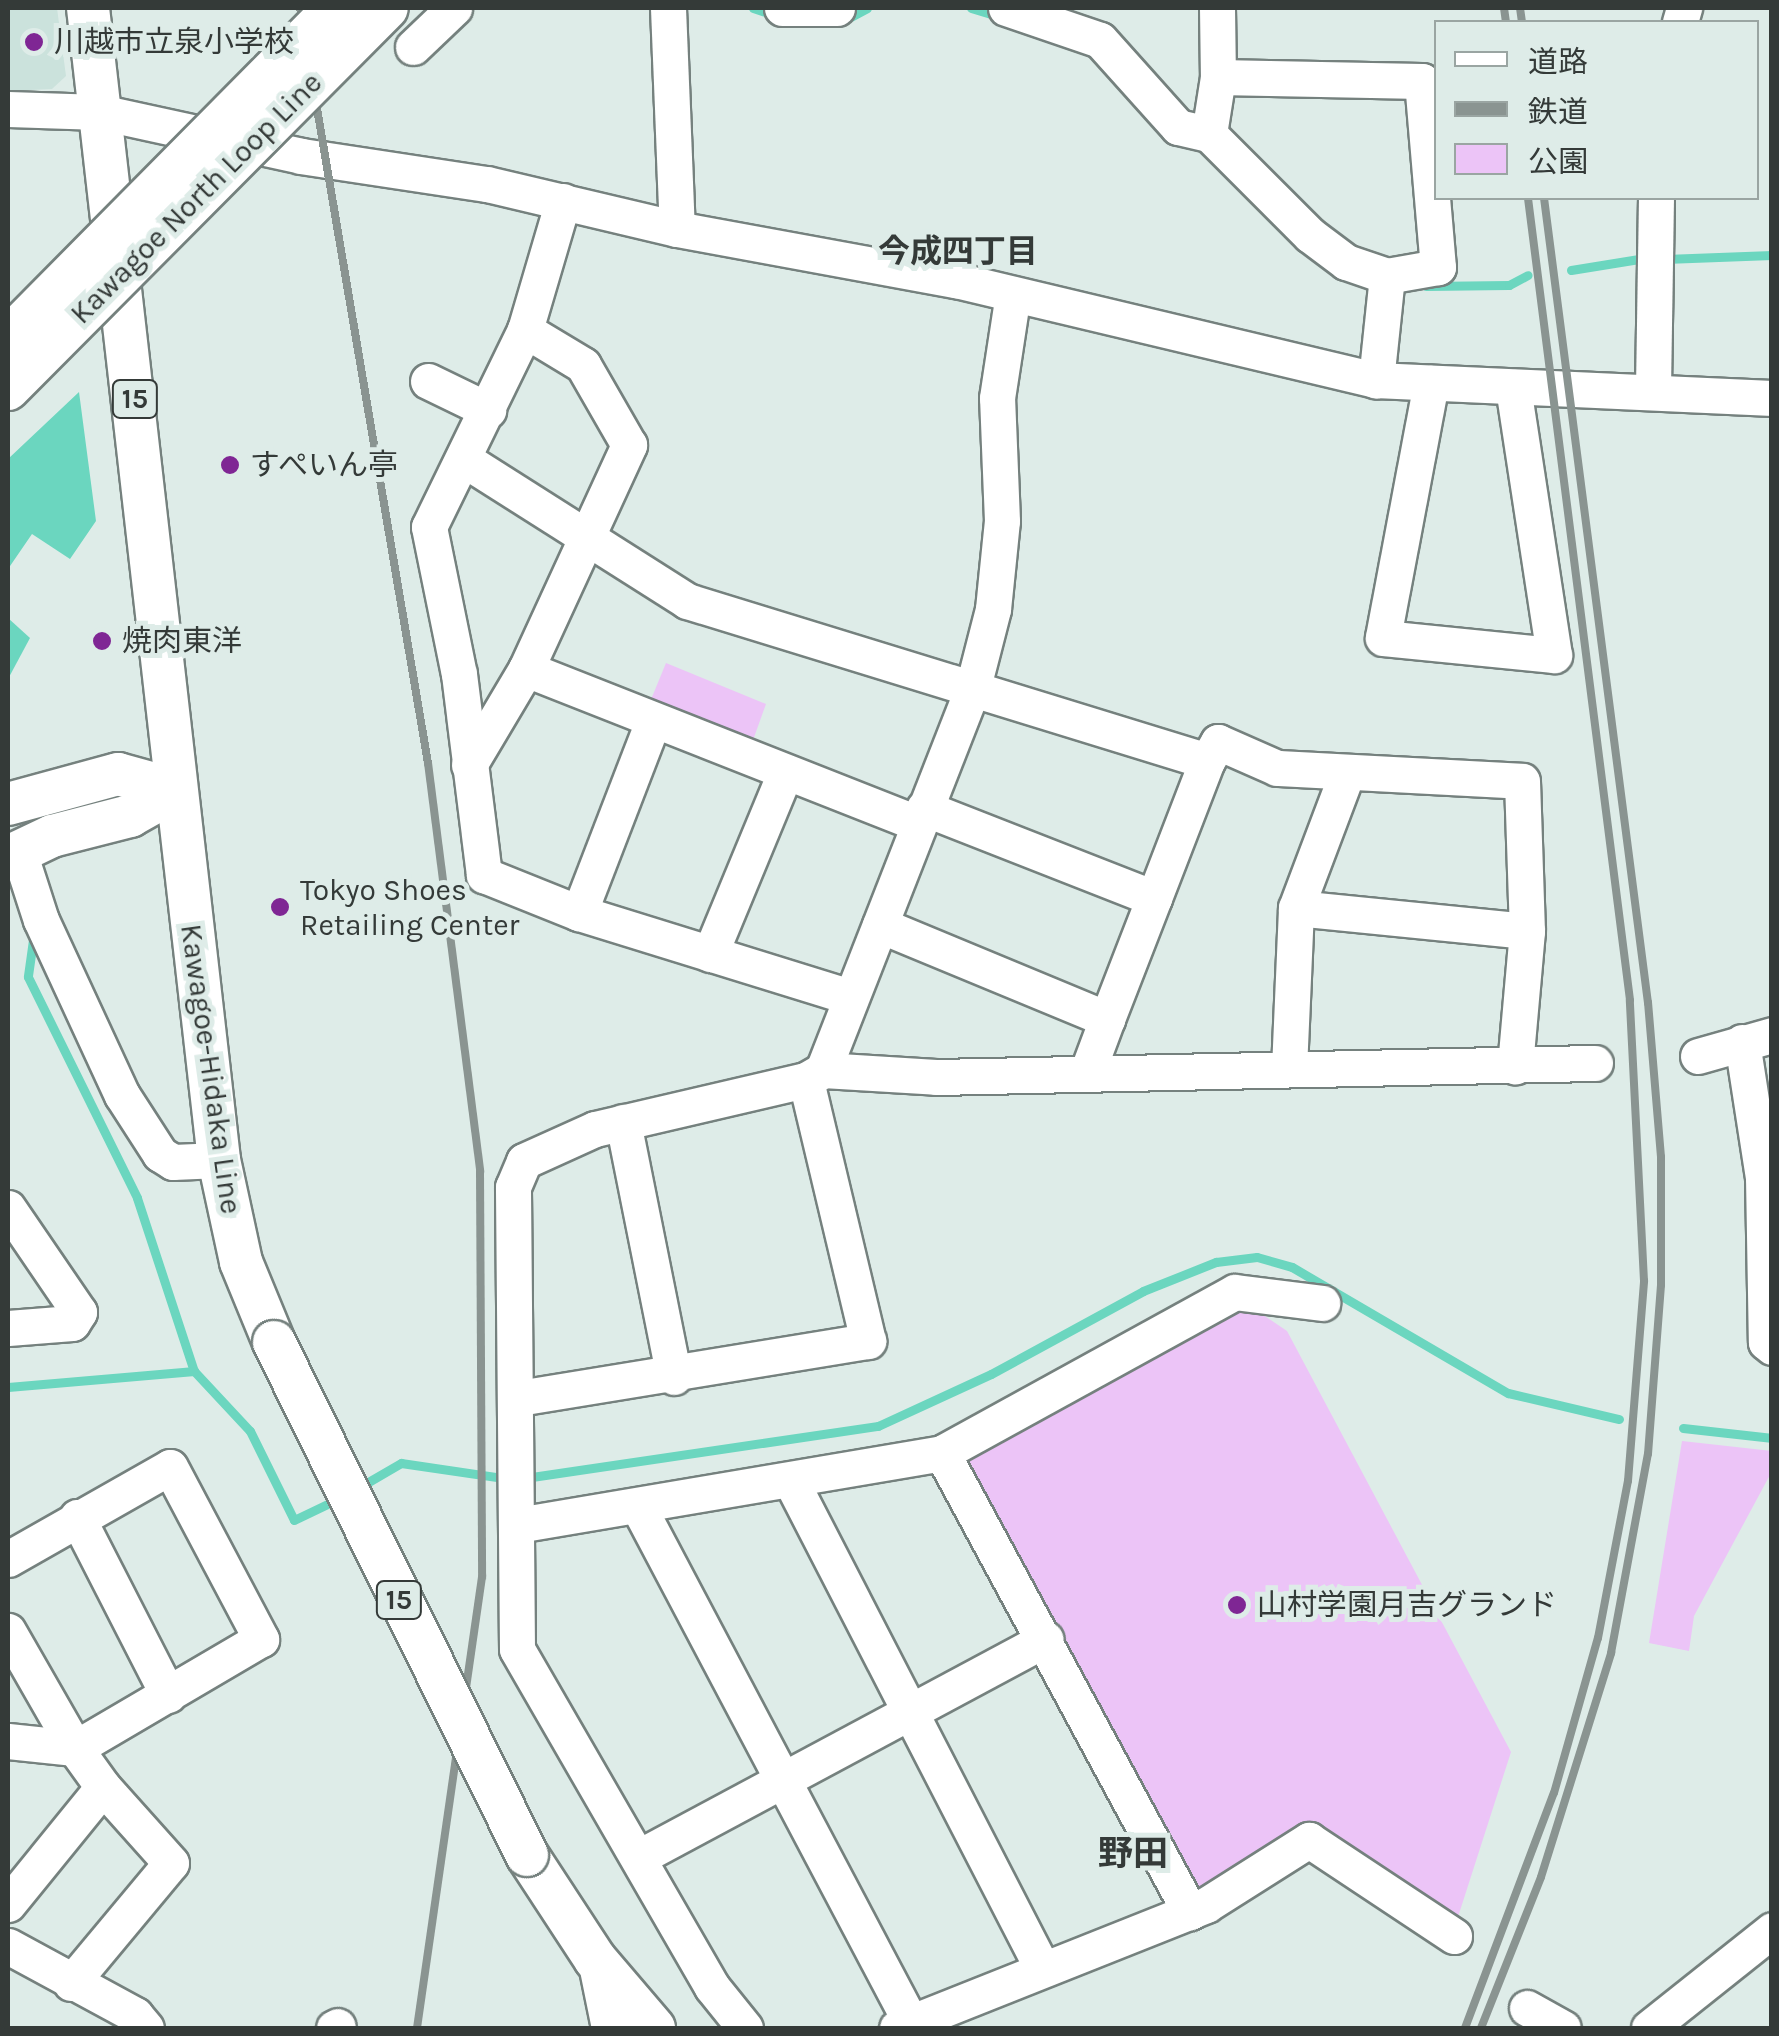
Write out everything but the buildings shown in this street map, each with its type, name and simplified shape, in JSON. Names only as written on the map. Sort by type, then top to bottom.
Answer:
[{"type":"main road","name":"Kawagoe-Hidaka Line","points":[[88,8],[219,1160],[242,1262],[274,1342],[527,1855],[595,1960],[654,2028]]},
{"type":"main road","name":"Kawagoe North Loop Line","points":[[8,338],[335,8]]},
{"type":"main road","name":"Kawagoe North Loop Line","points":[[8,389],[387,8]]},
{"type":"main road","points":[[8,804],[118,774],[176,790]]},
{"type":"main road","points":[[13,855],[52,836],[130,816],[176,790]]},
{"type":"street","points":[[413,47],[454,8]]},
{"type":"street","points":[[668,8],[676,229]]},
{"type":"street","points":[[782,8],[837,8]]},
{"type":"street","points":[[1006,8],[1100,40],[1178,126],[1209,134],[1310,235],[1346,262],[1387,276],[1438,266],[1422,81],[1218,76]]},
{"type":"street","points":[[1209,134],[1218,76],[1217,8]]},
{"type":"street","points":[[8,109],[100,112],[563,200],[676,229],[1014,294],[1376,380],[1513,387],[1654,388],[1772,398]]},
{"type":"street","points":[[563,200],[524,330],[465,460],[429,526],[459,674],[484,875],[579,913],[850,996]]},
{"type":"street","points":[[1654,388],[1656,200]]},
{"type":"street","points":[[1376,380],[1387,276]]},
{"type":"street","points":[[519,1398],[674,1377],[868,1341],[815,1075],[880,925],[973,687],[992,609],[1002,520],[998,398],[1014,294]]},
{"type":"street","points":[[469,764],[526,669],[629,445],[583,365],[524,330]]},
{"type":"street","points":[[428,381],[488,410]]},
{"type":"street","points":[[1431,384],[1383,638],[1554,655],[1513,387]]},
{"type":"street","points":[[465,460],[583,539],[687,601],[1207,761]]},
{"type":"street","points":[[526,669],[652,724],[784,774],[921,816],[1154,898]]},
{"type":"street","points":[[579,913],[652,724]]},
{"type":"street","points":[[1088,1070],[1207,761],[1218,742],[1277,768],[1522,782],[1527,931],[1515,1066]]},
{"type":"street","points":[[1289,1069],[1296,908],[1347,773]]},
{"type":"street","points":[[710,954],[784,774]]},
{"type":"street","points":[[13,855],[122,1095],[160,1154],[173,1162],[219,1160]]},
{"type":"street","points":[[1296,908],[1527,931]]},
{"type":"street","points":[[880,925],[1108,1019]]},
{"type":"street","points":[[1698,1056],[1757,1039],[1766,1342],[1772,1347]]},
{"type":"street","points":[[745,2028],[712,1987],[641,1856],[517,1650],[519,1398],[513,1187],[524,1161],[623,1122],[815,1075],[936,1078],[1088,1070],[1594,1063]]},
{"type":"street","points":[[623,1122],[674,1377]]},
{"type":"street","points":[[8,1208],[79,1312],[72,1322],[8,1328]]},
{"type":"street","points":[[516,1497],[638,1506],[942,1453],[1234,1292],[1322,1303]]},
{"type":"street","points":[[942,1453],[1190,1912]]},
{"type":"street","points":[[8,1560],[170,1467],[261,1639],[75,1748],[8,1741]]},
{"type":"street","points":[[790,1481],[1040,1966]]},
{"type":"street","points":[[638,1506],[782,1780],[904,2025],[1040,1966],[1190,1912],[1309,1840],[1454,1936]]},
{"type":"street","points":[[77,1517],[168,1695]]},
{"type":"street","points":[[8,1631],[75,1748],[103,1787],[171,1862],[71,1983]]},
{"type":"street","points":[[641,1856],[1045,1640]]},
{"type":"street","points":[[8,1904],[103,1787]]},
{"type":"street","points":[[1650,2028],[1772,1930]]},
{"type":"street","points":[[8,1946],[135,2015],[146,2028]]},
{"type":"street","points":[[595,1960],[609,2028]]},
{"type":"street","points":[[1527,2008],[1562,2028]]},
{"type":"shaded area","name":"川越市立泉小学校","points":[[8,8],[57,8],[66,76],[52,89],[8,91]]},
{"type":"shaded area","points":[[79,392],[96,521],[70,559],[32,534],[8,569],[8,459]]},
{"type":"shaded area","points":[[8,618],[30,638],[8,679]]},
{"type":"green space","points":[[666,663],[766,704],[748,754],[645,714]]},
{"type":"green space","name":"山村学園月吉グランド","points":[[1247,1304],[1287,1331],[1511,1752],[1457,1920],[1311,1832],[1198,1895],[962,1459]]},
{"type":"green space","points":[[1682,1441],[1772,1451],[1771,1473],[1694,1616],[1689,1651],[1649,1643]]},
{"type":"waterway","points":[[753,8],[774,15]]},
{"type":"waterway","points":[[843,21],[867,8]]},
{"type":"waterway","points":[[971,8],[1001,17]]},
{"type":"waterway","points":[[1665,259],[1772,255]]},
{"type":"waterway","points":[[1571,270],[1645,258]]},
{"type":"waterway","points":[[1426,286],[1509,285],[1528,275]]},
{"type":"waterway","points":[[33,940],[28,977],[137,1198],[194,1371],[250,1431],[294,1520],[340,1498]]},
{"type":"waterway","points":[[525,1478],[878,1426],[991,1374],[1143,1291],[1216,1262],[1257,1257],[1292,1267],[1508,1393],[1619,1419]]},
{"type":"waterway","points":[[8,1387],[194,1371]]},
{"type":"waterway","points":[[1683,1428],[1772,1438]]},
{"type":"waterway","points":[[358,1488],[401,1463],[509,1479]]},
{"type":"railway","points":[[300,8],[428,763],[480,1171],[482,1577],[417,2028]]},
{"type":"railway","points":[[1504,8],[1506,20]]},
{"type":"railway","points":[[1520,8],[1522,20]]},
{"type":"railway","points":[[1465,2028],[1554,1793],[1598,1638],[1628,1481],[1644,1281],[1630,1000],[1528,200]]},
{"type":"railway","points":[[1481,2028],[1541,1877],[1611,1653],[1648,1454],[1661,1285],[1661,1157],[1648,1003],[1544,200]]},
{"type":"place","name":"川越市立泉小学校","points":[[34,42]]},
{"type":"place","name":"すぺいん亭","points":[[230,465]]},
{"type":"place","name":"焼肉東洋","points":[[102,641]]},
{"type":"place","name":"Tokyo Shoes Retailing Center","points":[[280,907]]},
{"type":"place","name":"山村学園月吉グランド","points":[[1237,1605]]},
{"type":"district","name":"今成四丁目","points":[[958,252]]},
{"type":"district","name":"野田","points":[[1133,1854]]}]
